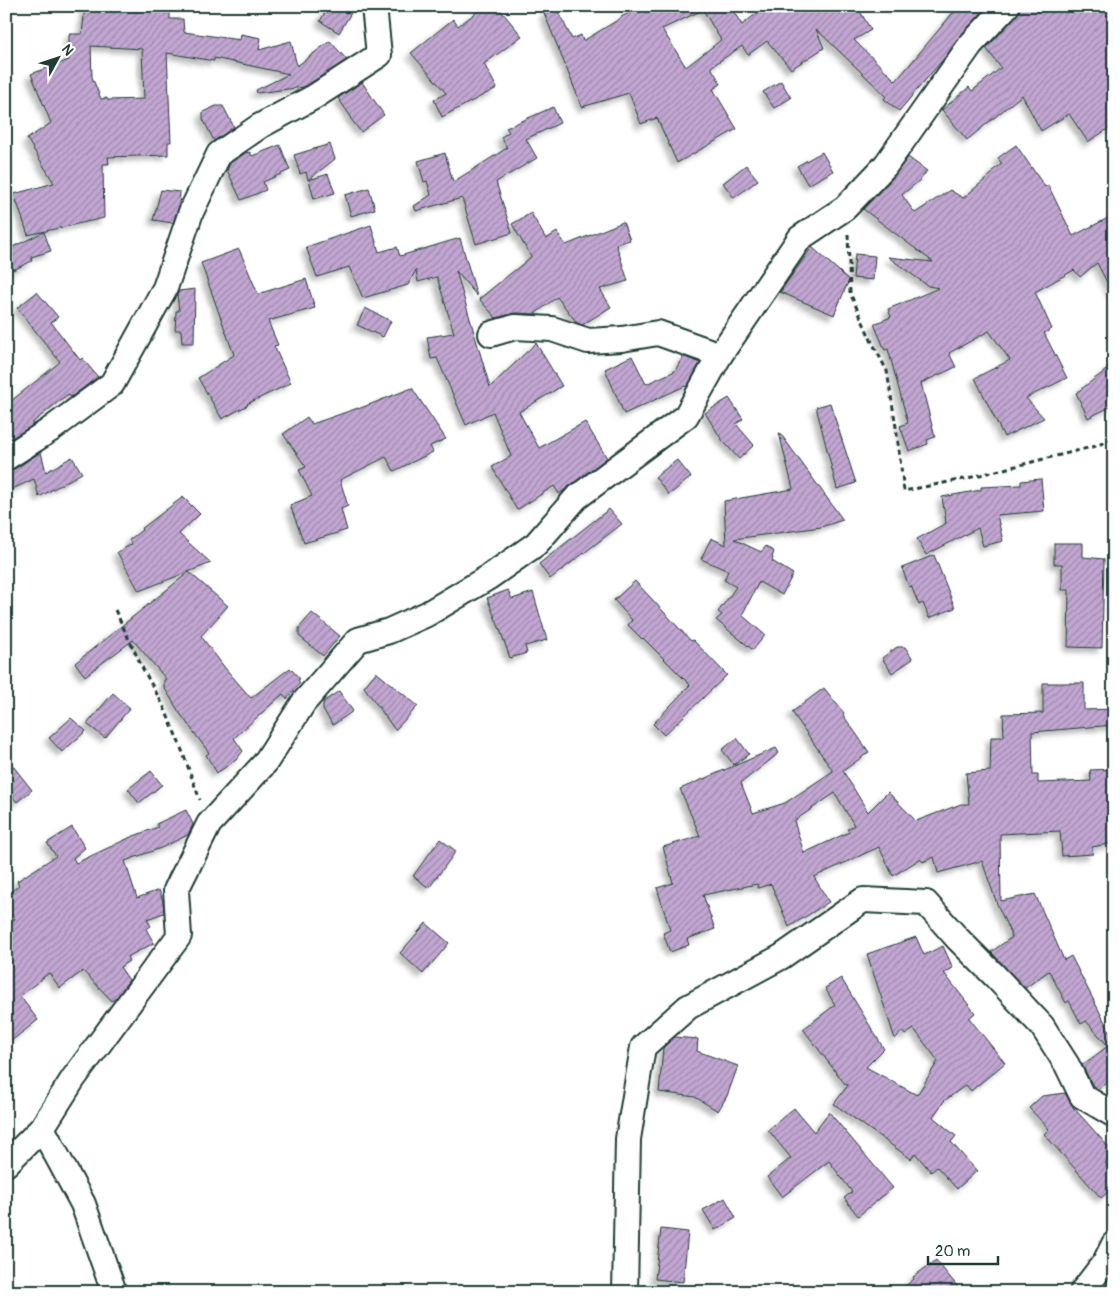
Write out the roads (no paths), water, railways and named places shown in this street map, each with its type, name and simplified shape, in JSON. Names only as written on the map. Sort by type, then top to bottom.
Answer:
[{"type":"street","points":[[6,458],[50,430],[112,384],[165,288],[191,212],[220,154],[260,126],[314,97],[379,55],[374,6]]},
{"type":"street","points":[[6,1164],[42,1128],[73,1078],[179,936],[176,890],[209,824],[266,763],[304,702],[358,640],[389,631],[427,614],[490,577],[536,544],[576,498],[686,416],[720,355],[800,238],[845,208],[885,166],[971,44],[1008,6]]},
{"type":"street","points":[[490,334],[515,327],[552,329],[588,341],[622,340],[658,333],[720,355]]},
{"type":"street","points":[[625,1292],[628,1139],[642,1047],[688,1007],[781,957],[863,900],[926,903],[1042,1026],[1067,1065],[1082,1096],[1114,1115]]},
{"type":"street","points":[[42,1128],[83,1204],[114,1292]]},
{"type":"street","points":[[1082,1292],[1105,1262],[1114,1244]]}]
